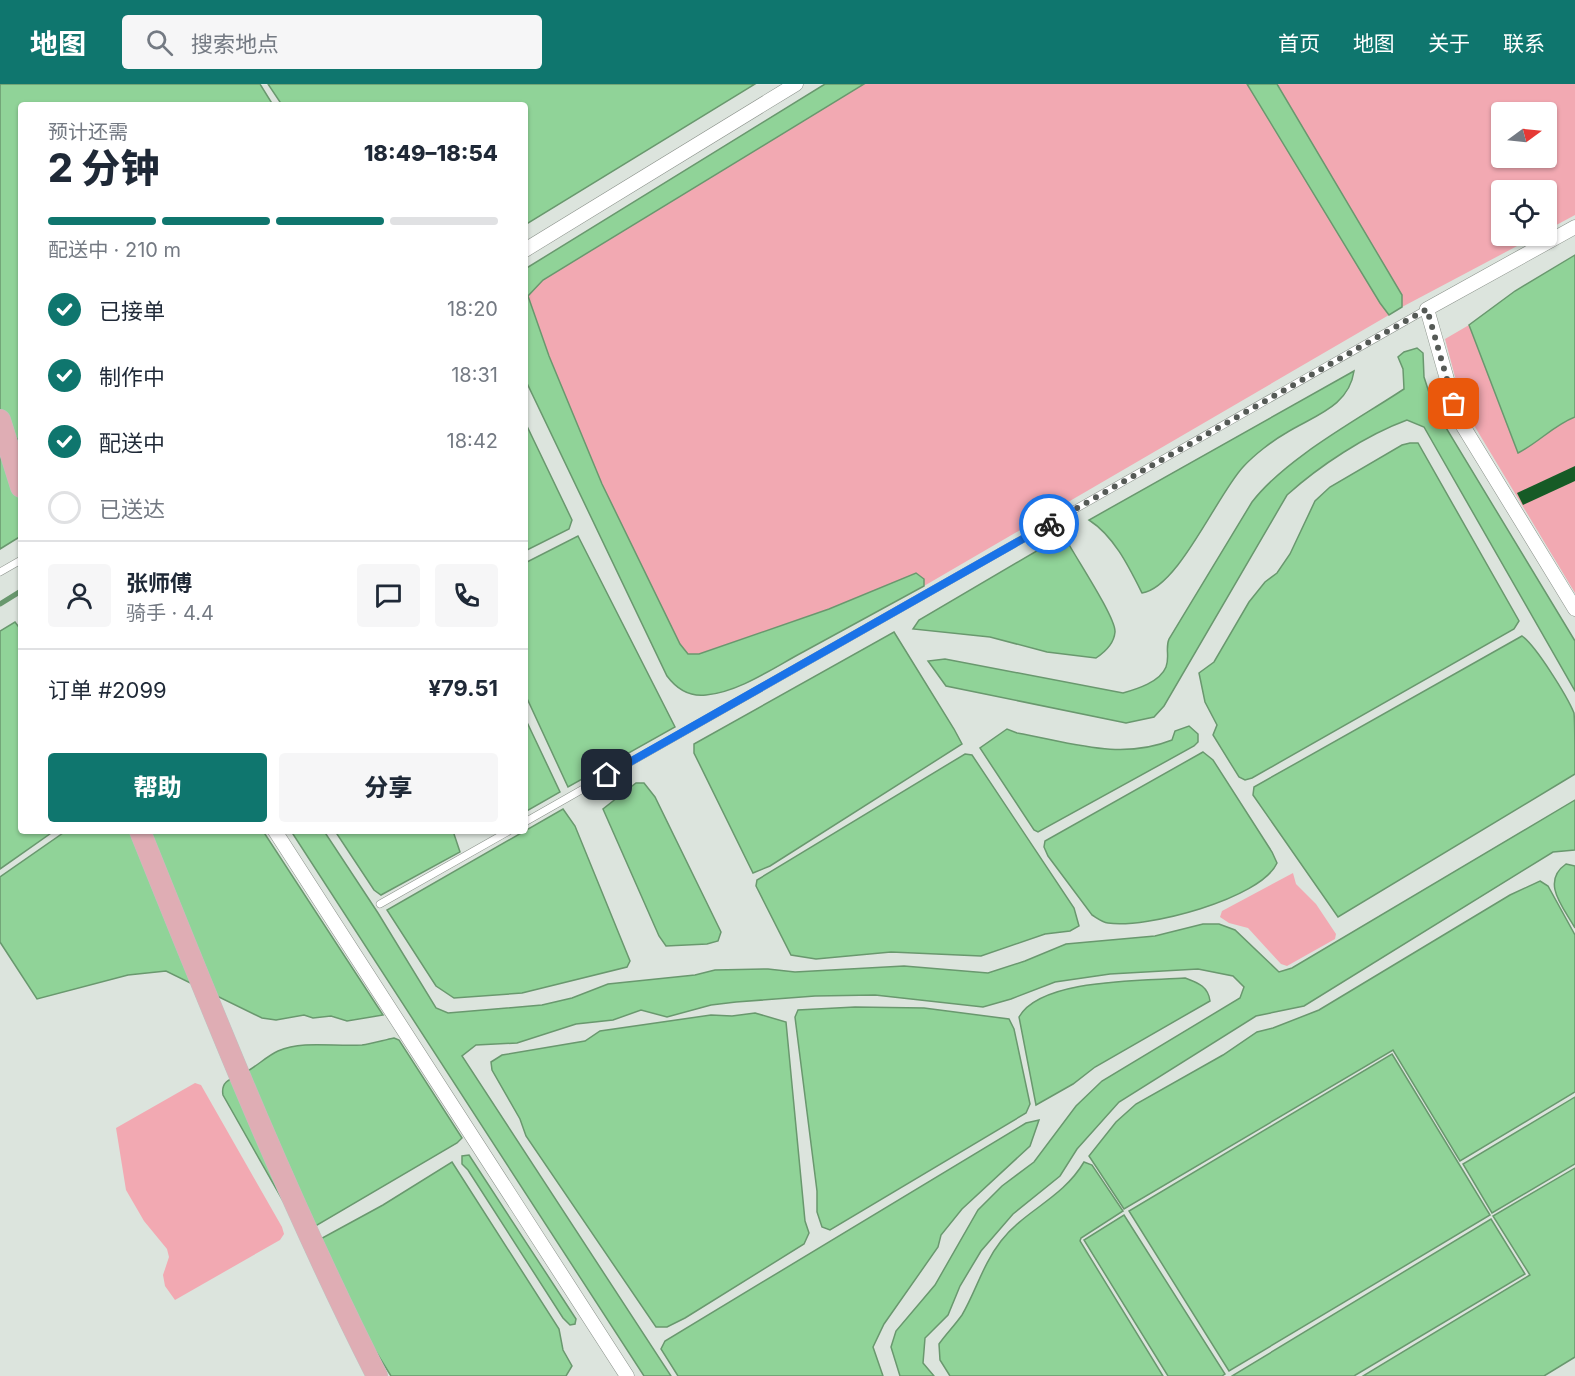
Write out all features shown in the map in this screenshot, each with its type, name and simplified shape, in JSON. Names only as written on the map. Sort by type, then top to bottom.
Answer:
[{"type":"main road","points":[[0,420],[18,477]]},
{"type":"main road","points":[[141,834],[241,1083],[340,1304],[377,1376]]},
{"type":"street","points":[[528,248],[796,84]]},
{"type":"street","points":[[1575,227],[1427,309],[1454,404],[1463,426],[1575,609]]},
{"type":"street","points":[[277,834],[627,1376]]},
{"type":"lane","points":[[528,820],[1427,309]]},
{"type":"lane","points":[[0,573],[18,562]]},
{"type":"lane","points":[[380,904],[504,834]]},
{"type":"shaded area","points":[[0,84],[260,84],[271,102],[18,102],[18,440],[0,413]]},
{"type":"shaded area","points":[[268,84],[755,84],[528,223],[528,102],[280,102]]},
{"type":"shaded area","points":[[825,84],[864,84],[543,280],[528,296],[528,267]]},
{"type":"shaded area","points":[[862,84],[1247,84],[1389,315],[924,586],[924,579],[870,592],[829,609],[699,654],[688,654],[680,644],[602,484],[549,356],[528,296],[543,280]]},
{"type":"shaded area","points":[[1247,84],[1277,84],[1402,295],[1402,307],[1389,315],[1380,303]]},
{"type":"shaded area","points":[[1277,84],[1575,84],[1575,215],[1557,225],[1557,180],[1491,180],[1491,246],[1517,246],[1402,307],[1402,295]]},
{"type":"shaded area","points":[[1575,255],[1575,417],[1518,453],[1469,325],[1515,291]]},
{"type":"shaded area","points":[[528,296],[549,356],[602,484],[680,644],[688,654],[699,654],[829,609],[916,573],[924,579],[924,586],[756,678],[731,689],[706,695],[694,695],[679,688],[667,676],[528,385]]},
{"type":"shaded area","points":[[1469,325],[1518,453],[1575,417],[1575,593],[1463,407],[1445,339]]},
{"type":"shaded area","points":[[1417,348],[1423,353],[1424,377],[1434,408],[1575,641],[1575,691],[1424,427],[1407,420],[1375,434],[1344,452],[1313,473],[1287,495],[1164,706],[1154,717],[1126,723],[946,686],[928,661],[945,659],[1123,693],[1153,681],[1166,667],[1169,639],[1252,502],[1283,470],[1303,455],[1404,389],[1403,369],[1398,357],[1404,352]]},
{"type":"shaded area","points":[[1354,371],[1351,383],[1337,402],[1275,440],[1243,467],[1183,558],[1156,587],[1142,593],[1113,543],[1089,520]]},
{"type":"shaded area","points":[[528,428],[572,520],[569,529],[528,550]]},
{"type":"shaded area","points":[[0,434],[18,461],[18,538],[0,549]]},
{"type":"shaded area","points":[[1418,443],[1519,621],[1514,629],[1252,778],[1245,780],[1239,777],[1213,735],[1217,725],[1205,702],[1199,673],[1214,662],[1249,602],[1265,582],[1277,573],[1290,554],[1315,501],[1330,487],[1402,445]]},
{"type":"shaded area","points":[[578,536],[675,727],[568,787],[528,700],[528,561]]},
{"type":"shaded area","points":[[1057,539],[1067,541],[1114,625],[1115,632],[1111,644],[1096,658],[1047,652],[990,637],[913,629],[919,620]]},
{"type":"shaded area","points":[[15,622],[18,626],[18,834],[50,834],[0,869],[0,631]]},
{"type":"shaded area","points":[[894,632],[962,744],[770,866],[753,873],[694,753],[694,744]]},
{"type":"shaded area","points":[[1522,636],[1551,672],[1574,713],[1575,774],[1338,917],[1253,795],[1254,787]]},
{"type":"shaded area","points":[[528,724],[560,792],[528,810]]},
{"type":"shaded area","points":[[1189,726],[1198,734],[1198,742],[1194,746],[1038,832],[1034,830],[980,748],[1007,729],[1075,745],[1133,749],[1172,740],[1175,731]]},
{"type":"shaded area","points":[[1203,752],[1213,760],[1277,863],[1267,876],[1249,888],[1200,909],[1125,924],[1106,922],[1092,915],[1048,856],[1044,847],[1045,841]]},
{"type":"shaded area","points":[[965,754],[972,755],[1074,908],[1079,926],[1070,931],[1045,934],[981,956],[891,952],[816,959],[791,955],[756,886],[757,880]]},
{"type":"shaded area","points":[[636,783],[644,783],[655,797],[721,932],[718,941],[707,944],[666,946],[659,936],[603,809]]},
{"type":"shaded area","points":[[1575,800],[1575,850],[1553,852],[1304,1006],[1256,1016],[1119,1102],[1077,1149],[1060,1176],[1013,1214],[981,1251],[960,1286],[948,1315],[925,1338],[923,1363],[934,1376],[900,1376],[891,1347],[896,1331],[935,1285],[978,1210],[1002,1186],[1034,1162],[1076,1106],[1102,1081],[1240,998],[1244,987],[1233,976],[1198,969],[1110,974],[1055,982],[983,1007],[875,995],[815,996],[736,1002],[711,1005],[667,1017],[641,1010],[613,1020],[576,1024],[517,1043],[476,1045],[462,1056],[671,1376],[644,1376],[293,834],[326,834],[436,1008],[448,1013],[542,1005],[572,998],[608,984],[695,975],[715,970],[768,969],[795,972],[904,966],[988,973],[1066,944],[1155,936],[1203,924],[1219,924],[1235,930],[1279,972],[1292,968]]},
{"type":"shaded area","points":[[563,809],[575,826],[630,961],[627,967],[522,993],[454,998],[436,986],[387,910],[519,834],[528,834],[528,829]]},
{"type":"shaded area","points":[[62,834],[265,834],[383,1015],[347,1021],[331,1016],[313,1018],[304,1015],[276,1020],[262,1018],[166,971],[128,975],[37,999],[0,942],[0,877]]},
{"type":"shaded area","points":[[337,834],[454,834],[460,852],[381,895],[374,890]]},
{"type":"shaded area","points":[[1566,864],[1575,866],[1575,928],[1560,904],[1555,887],[1558,871]]},
{"type":"shaded area","points":[[1293,873],[1296,884],[1316,904],[1336,934],[1335,939],[1287,966],[1281,964],[1248,928],[1229,923],[1220,917],[1222,911]]},
{"type":"shaded area","points":[[1540,881],[1548,886],[1575,935],[1575,1092],[1460,1161],[1393,1050],[1124,1209],[1089,1156],[1116,1122],[1136,1104],[1223,1055],[1257,1032],[1319,1010],[1510,895]]},
{"type":"shaded area","points":[[1185,978],[1205,988],[1210,1001],[1095,1067],[1073,1084],[1036,1105],[1019,1017],[1031,1004],[1048,995],[1070,988],[1120,981]]},
{"type":"shaded area","points":[[855,1007],[924,1008],[1009,1019],[1014,1029],[1030,1104],[1026,1113],[830,1230],[822,1227],[817,1212],[817,1191],[795,1017],[798,1010]]},
{"type":"shaded area","points":[[755,1013],[786,1022],[805,1221],[809,1233],[804,1244],[685,1318],[667,1327],[656,1327],[526,1136],[520,1119],[492,1070],[491,1062],[502,1055],[585,1041],[600,1031],[711,1015],[732,1016]]},
{"type":"shaded area","points":[[394,1038],[399,1040],[462,1138],[307,1231],[299,1229],[223,1095],[224,1086],[229,1080],[250,1070],[274,1053],[288,1048],[309,1045],[362,1045]]},
{"type":"shaded area","points":[[1392,1054],[1490,1215],[1229,1371],[1129,1211]]},
{"type":"shaded area","points":[[195,1083],[201,1085],[284,1234],[280,1240],[175,1300],[165,1286],[163,1275],[169,1257],[167,1249],[144,1221],[126,1190],[116,1128]]},
{"type":"shaded area","points":[[1575,1097],[1575,1164],[1492,1213],[1463,1164]]},
{"type":"shaded area","points":[[1039,1120],[1030,1146],[962,1209],[941,1235],[938,1247],[884,1324],[873,1347],[883,1376],[678,1376],[661,1349],[665,1341],[1026,1123]]},
{"type":"shaded area","points":[[469,1155],[576,1319],[575,1324],[570,1325],[563,1318],[462,1164],[462,1156]]},
{"type":"shaded area","points":[[452,1162],[559,1329],[563,1350],[572,1366],[566,1376],[391,1376],[315,1253],[315,1242],[383,1205]]},
{"type":"shaded area","points":[[1084,1162],[1092,1165],[1123,1211],[1081,1238],[1080,1241],[1163,1376],[950,1376],[940,1360],[939,1344],[962,1315],[995,1250],[1011,1230],[1065,1186]]},
{"type":"shaded area","points":[[1575,1168],[1575,1357],[1544,1376],[1363,1376],[1530,1275],[1493,1216]]},
{"type":"shaded area","points":[[1124,1215],[1225,1374],[1222,1376],[1168,1376],[1084,1240]]},
{"type":"shaded area","points":[[1491,1219],[1525,1274],[1354,1376],[1232,1376]]},
{"type":"building","points":[[1575,466],[1575,481],[1523,505],[1517,493]]},
{"type":"waterway","points":[[0,604],[18,593]]},
{"type":"way so far","points":[[1049,524],[1427,309],[1454,404]]},
{"type":"route","points":[[607,775],[1049,524]]}]
